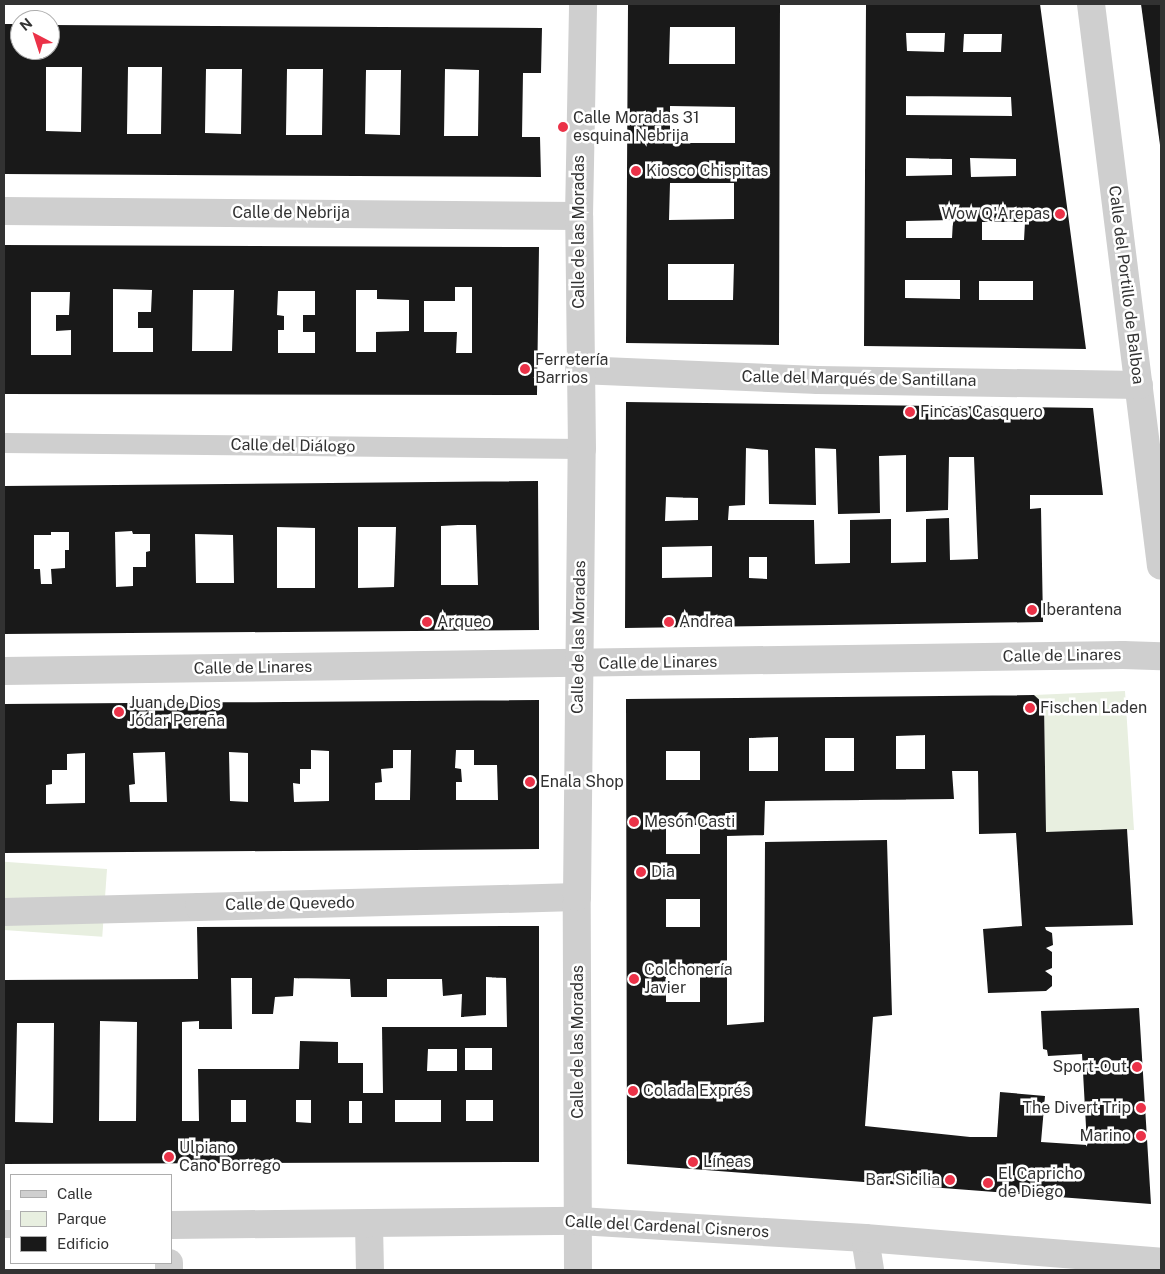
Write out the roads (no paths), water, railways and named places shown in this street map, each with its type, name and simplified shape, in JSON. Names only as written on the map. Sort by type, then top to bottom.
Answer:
[{"type":"street","name":"Calle de las Moradas","points":[[578,1270],[578,664],[582,449],[579,370],[579,216],[583,4]]},
{"type":"street","name":"Calle del Portillo de Balboa","points":[[1091,4],[1161,566]]},
{"type":"street","name":"Calle de Nebrija","points":[[4,211],[579,216]]},
{"type":"street","name":"Calle del Marqués de Santillana","points":[[579,370],[818,380],[1139,385]]},
{"type":"street","name":"Calle de Linares","points":[[4,671],[1161,656]]},
{"type":"street","name":"Calle de Quevedo","points":[[4,912],[577,897]]},
{"type":"street","name":"Calle del Cardenal Cisneros","points":[[172,1225],[579,1221],[865,1238],[1161,1262]]},
{"type":"street","points":[[369,1224],[370,1270]]},
{"type":"street","points":[[865,1238],[870,1270]]},
{"type":"lane","name":"Calle del Diálogo","points":[[4,443],[582,449]]},
{"type":"place","name":"Calle Moradas 31 esquina Nebrija","points":[[563,127]]},
{"type":"place","name":"Kiosco Chispitas","points":[[636,171]]},
{"type":"place","name":"Wow Q'Arepas","points":[[1060,214]]},
{"type":"place","name":"Ferretería Barrios","points":[[525,369]]},
{"type":"place","name":"Fincas Casquero","points":[[910,412]]},
{"type":"place","name":"Iberantena","points":[[1032,610]]},
{"type":"place","name":"Arqueo","points":[[427,622]]},
{"type":"place","name":"Andrea","points":[[669,622]]},
{"type":"place","name":"Fischen Laden","points":[[1030,708]]},
{"type":"place","name":"Juan de Dios Jódar Pereña","points":[[119,712]]},
{"type":"place","name":"Enala Shop","points":[[530,782]]},
{"type":"place","name":"Mesón Casti","points":[[634,822]]},
{"type":"place","name":"Dia","points":[[641,872]]},
{"type":"place","name":"Colchonería Javier","points":[[634,979]]},
{"type":"place","name":"Sport-Out","points":[[1137,1067]]},
{"type":"place","name":"Colada Exprés","points":[[633,1091]]},
{"type":"place","name":"The Divert Trip","points":[[1141,1108]]},
{"type":"place","name":"Marino","points":[[1141,1136]]},
{"type":"place","name":"Ulpiano Cano Borrego","points":[[169,1157]]},
{"type":"place","name":"Líneas","points":[[693,1162]]},
{"type":"place","name":"Bar Sicilia","points":[[950,1180]]},
{"type":"place","name":"El Capricho de Diego","points":[[988,1183]]}]
